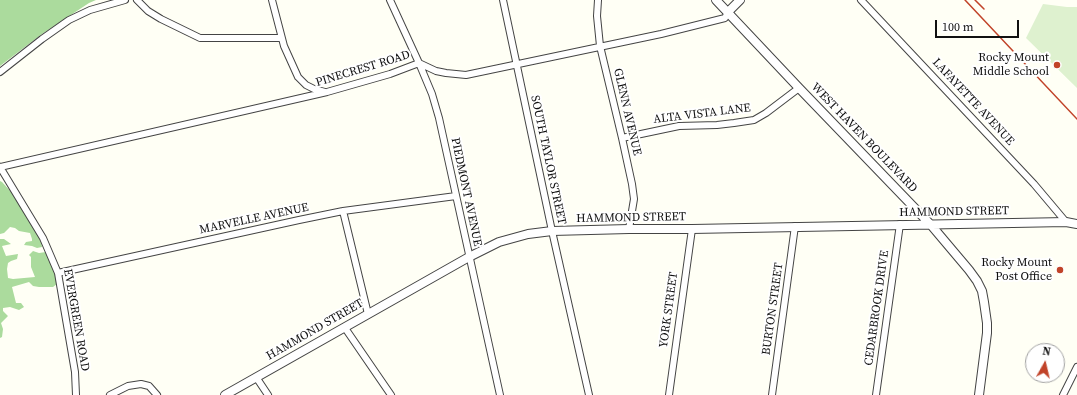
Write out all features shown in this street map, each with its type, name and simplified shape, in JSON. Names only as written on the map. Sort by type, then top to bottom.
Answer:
[{"type":"street","points":[[0,72],[69,20],[90,10],[126,0]]},
{"type":"street","points":[[137,0],[148,11],[161,19],[200,38],[281,38]]},
{"type":"street","points":[[272,0],[281,38],[298,77],[306,85],[314,89],[327,92]]},
{"type":"street","name":"PIEDMONT AVENUE","points":[[390,0],[419,63],[436,106],[500,395]]},
{"type":"street","name":"SOUTH TAYLOR STREET","points":[[503,0],[552,231],[589,395]]},
{"type":"street","name":"GLENN AVENUE","points":[[598,0],[597,16],[600,46],[632,184],[634,200],[629,229]]},
{"type":"street","name":"WEST HAVEN BOULEVARD","points":[[716,0],[931,225],[977,281],[982,291],[986,312],[987,333],[980,395]]},
{"type":"street","points":[[728,12],[740,0]]},
{"type":"street","name":"LAFAYETTE AVENUE","points":[[861,0],[1034,184],[1066,222]]},
{"type":"street","name":"PINECREST ROAD","points":[[0,167],[327,92],[390,74],[419,63],[446,73],[466,74],[661,34],[724,18],[728,12]]},
{"type":"street","name":"ALTA VISTA LANE","points":[[622,138],[679,126],[734,124],[754,120],[766,113],[799,88]]},
{"type":"street","name":"EVERGREEN ROAD","points":[[0,167],[43,238],[58,273],[75,372],[76,395]]},
{"type":"street","name":"MARVELLE AVENUE","points":[[58,273],[343,211],[456,196]]},
{"type":"street","points":[[343,211],[368,314]]},
{"type":"street","name":"HAMMOND STREET","points":[[225,395],[469,257],[499,242],[528,234],[552,231],[900,224],[931,225],[1066,222],[1077,224]]},
{"type":"street","name":"CEDARBROOK DRIVE","points":[[876,395],[900,224]]},
{"type":"street","name":"BURTON STREET","points":[[772,395],[795,226]]},
{"type":"street","name":"YORK STREET","points":[[669,395],[692,229]]},
{"type":"street","points":[[345,328],[391,395]]},
{"type":"street","points":[[1063,395],[1077,367]]},
{"type":"street","points":[[256,377],[268,395]]},
{"type":"street","points":[[110,395],[128,386],[141,384],[149,386],[157,395]]},
{"type":"green space","points":[[0,0],[96,0],[42,34],[0,66]]},
{"type":"green space","points":[[1043,4],[1077,7],[1077,88],[1026,38]]},
{"type":"green space","points":[[0,181],[14,195],[41,238],[42,247],[37,248],[24,245],[26,242],[32,241],[30,233],[19,231],[15,228],[10,227],[4,233],[0,234]]},
{"type":"green space","points":[[0,239],[4,239],[11,244],[2,246],[6,256],[18,254],[17,259],[8,263],[8,278],[35,277],[31,267],[31,257],[29,255],[33,251],[39,253],[46,252],[56,274],[57,284],[53,287],[39,287],[33,286],[29,282],[12,287],[16,303],[21,303],[24,307],[19,310],[10,307],[3,308],[3,311],[8,316],[1,323],[3,329],[2,337],[0,338]]},
{"type":"railway","points":[[965,0],[1077,119]]},
{"type":"railway","points":[[975,0],[984,9]]},
{"type":"place","name":"Rocky Mount Middle School","points":[[1057,65]]},
{"type":"place","name":"Rocky Mount Post Office","points":[[1060,270]]}]
